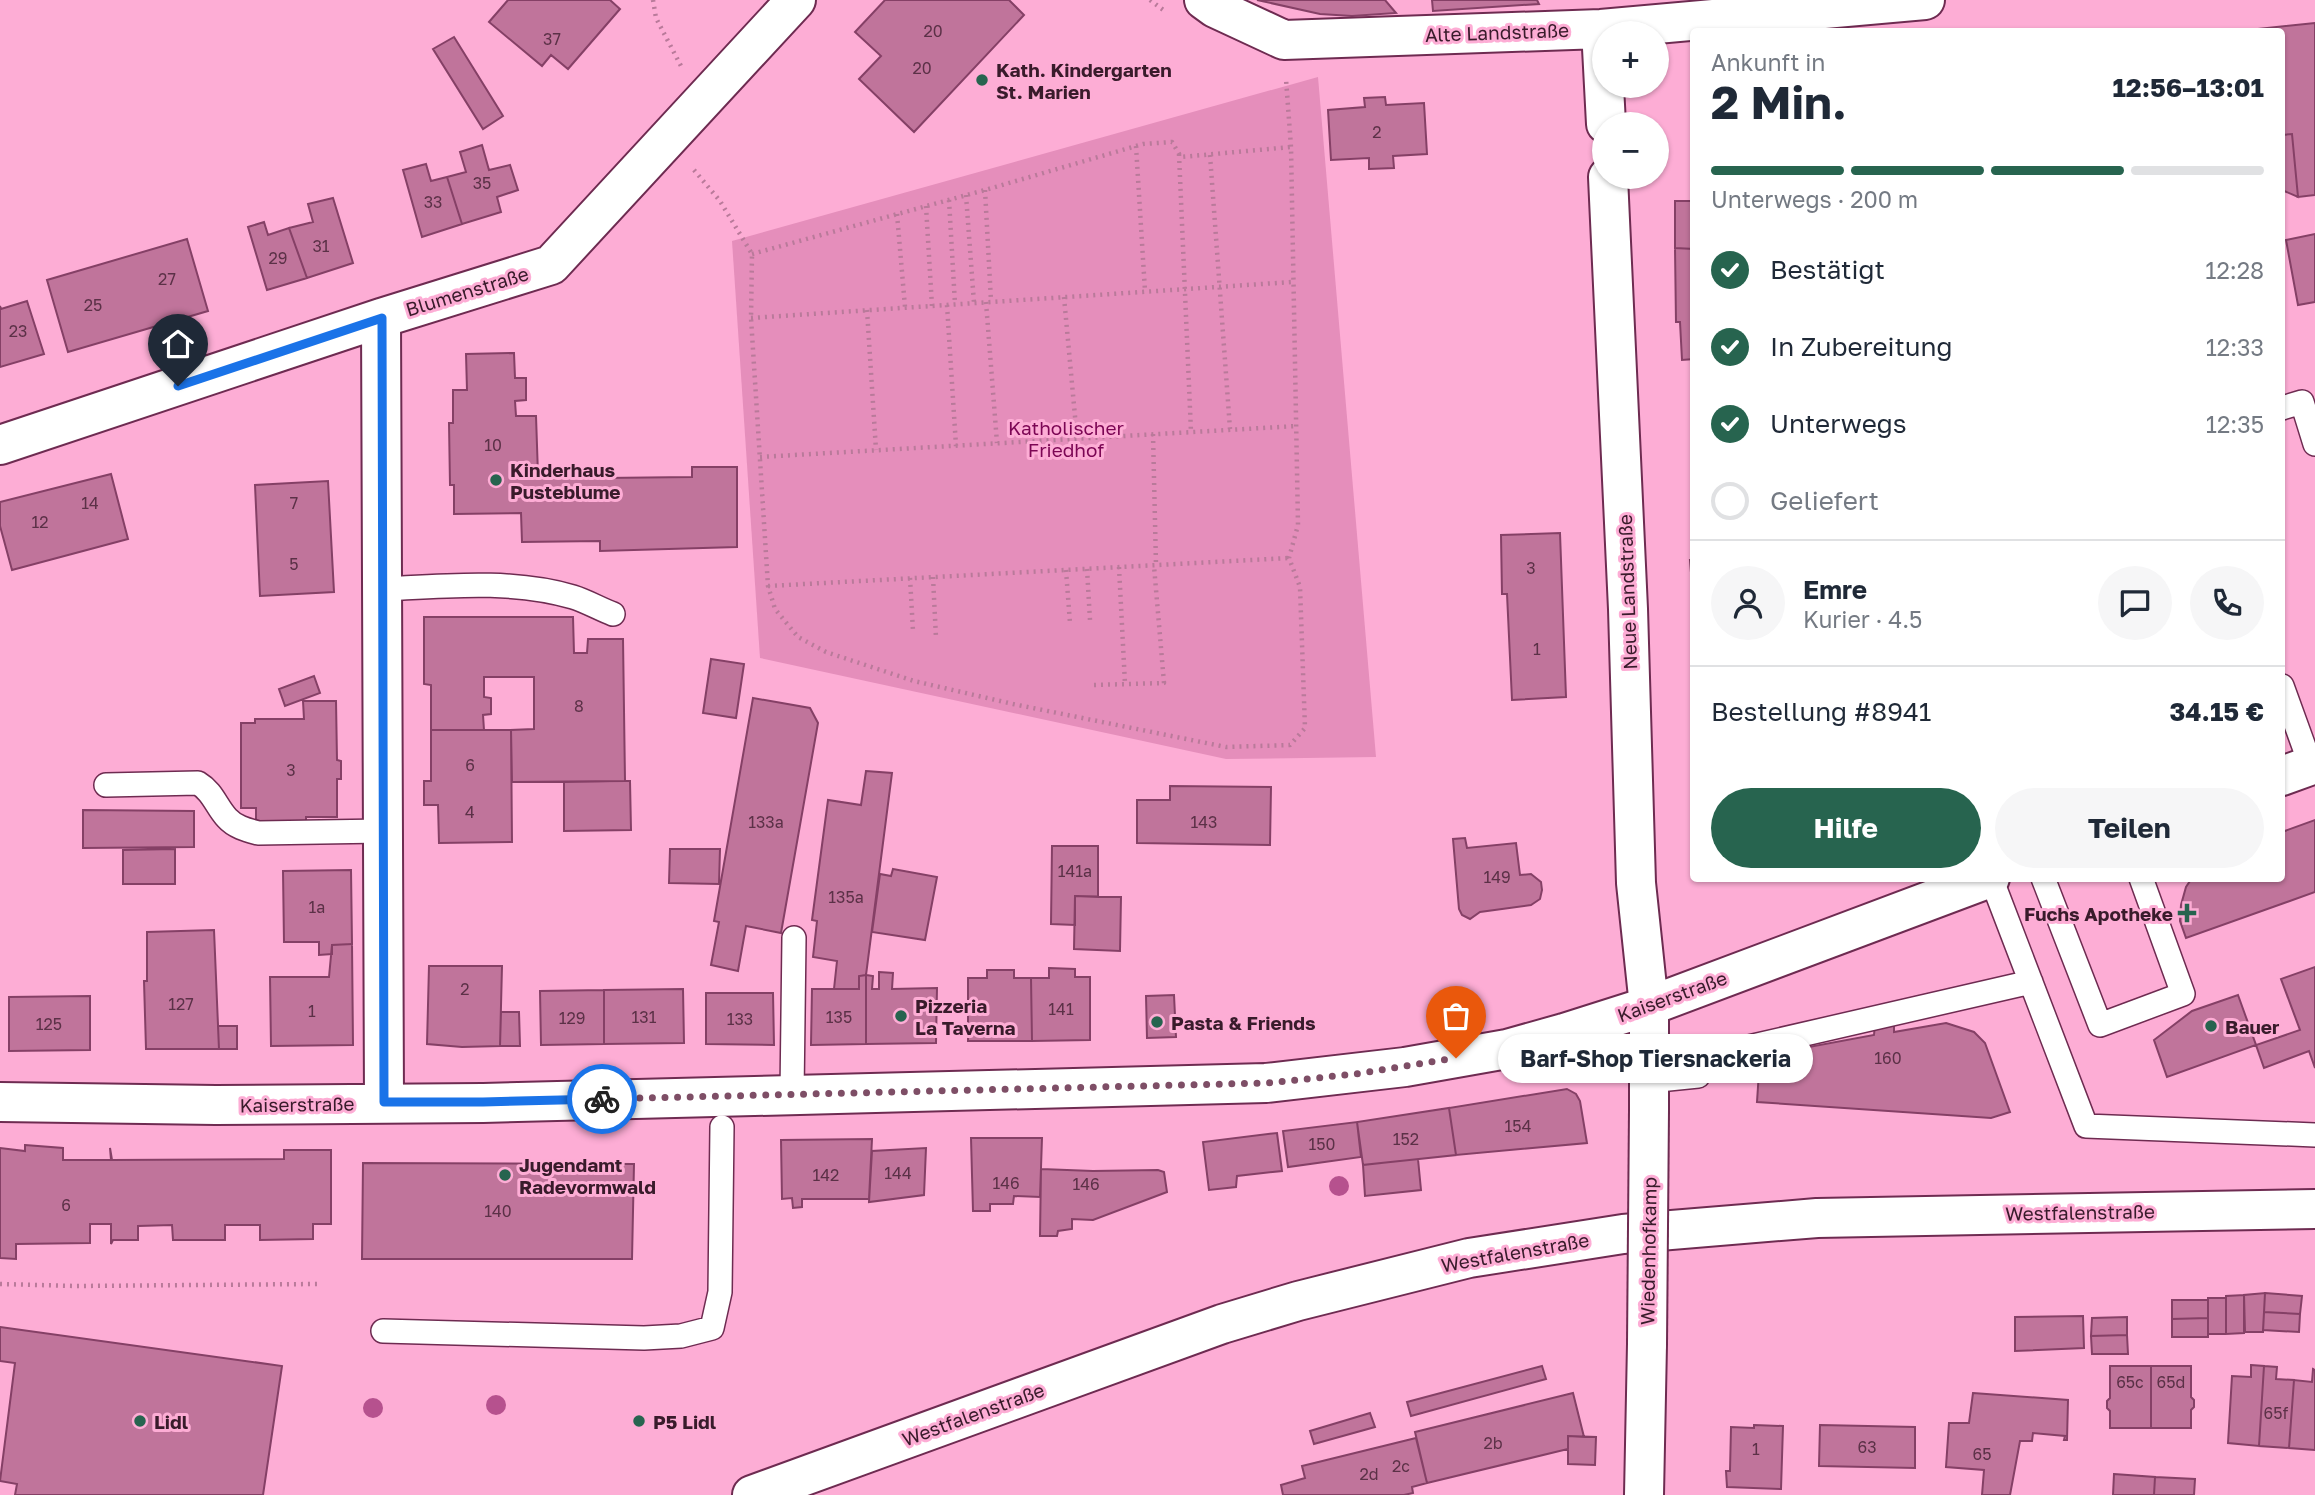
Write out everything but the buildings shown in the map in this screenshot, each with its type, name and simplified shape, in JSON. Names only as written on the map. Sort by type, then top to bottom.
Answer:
[{"type":"street","name":"Blumenstraße","points":[[0,445],[551,265],[796,0]]},
{"type":"street","name":"Alte Landstraße","points":[[1204,0],[1215,8],[1284,40],[1592,29]]},
{"type":"street","name":"Alte Landstraße","points":[[1669,23],[1925,0]]},
{"type":"street","name":"Neue Landstraße","points":[[1609,189],[1628,595],[1636,883],[1649,1006]]},
{"type":"street","points":[[382,318],[384,1102]]},
{"type":"street","name":"Kaiserstraße","points":[[0,1102],[216,1105],[483,1102],[1266,1083],[1356,1074],[1507,1049],[1649,1006],[1979,882]]},
{"type":"street","name":"Wiedenhofkamp","points":[[1644,1495],[1649,1006]]},
{"type":"street","name":"Westfalenstraße","points":[[752,1495],[1222,1324],[1298,1301],[1469,1258],[1623,1234],[1817,1218],[2315,1209]]},
{"type":"lane","points":[[2285,407],[2302,402],[2315,444]]},
{"type":"lane","points":[[382,589],[462,585],[530,589],[573,597],[613,614]]},
{"type":"lane","points":[[2285,699],[2303,769]]},
{"type":"lane","points":[[106,785],[198,783],[208,789],[227,819],[240,828],[258,833],[383,831]]},
{"type":"lane","points":[[1992,882],[2086,1126],[2315,1135]]},
{"type":"lane","points":[[2045,882],[2099,1026],[2183,994],[2142,882]]},
{"type":"lane","points":[[792,1094],[794,938]]},
{"type":"lane","points":[[1649,1096],[1698,1076],[1705,1057],[2031,982]]},
{"type":"lane","points":[[383,1331],[644,1338],[681,1336],[712,1328],[720,1292],[722,1127]]},
{"type":"path","points":[[653,0],[656,18],[701,105]]},
{"type":"path","points":[[1150,0],[1168,13]]},
{"type":"path","points":[[668,139],[720,201],[752,254],[751,318],[768,586],[775,609],[798,637],[827,652],[914,681],[1226,747],[1290,745],[1305,728],[1300,587],[1289,558],[1298,524],[1291,147],[1284,40]]},
{"type":"path","points":[[752,254],[1136,146],[1172,142],[1181,157],[1291,147]]},
{"type":"path","points":[[1136,146],[1145,291]]},
{"type":"path","points":[[1179,153],[1191,432]]},
{"type":"path","points":[[1210,155],[1222,287],[1230,430]]},
{"type":"path","points":[[985,190],[988,302],[997,443]]},
{"type":"path","points":[[967,195],[974,303]]},
{"type":"path","points":[[949,200],[955,304]]},
{"type":"path","points":[[926,206],[932,306]]},
{"type":"path","points":[[897,215],[905,307]]},
{"type":"path","points":[[751,318],[1292,282]]},
{"type":"path","points":[[1064,297],[1077,439]]},
{"type":"path","points":[[947,305],[956,446]]},
{"type":"path","points":[[867,310],[876,450]]},
{"type":"path","points":[[760,457],[1297,426]]},
{"type":"path","points":[[1094,685],[1164,683],[1155,565],[1153,434]]},
{"type":"path","points":[[768,586],[1289,558]]},
{"type":"path","points":[[1119,568],[1125,684]]},
{"type":"path","points":[[1087,569],[1090,620]]},
{"type":"path","points":[[1066,570],[1070,623]]},
{"type":"path","points":[[933,577],[936,638]]},
{"type":"path","points":[[910,578],[913,631]]},
{"type":"path","points":[[0,1284],[317,1284]]},
{"type":"green space","name":"Katholischer Friedhof","points":[[1318,77],[1376,757],[1226,759],[760,658],[732,241]]},
{"type":"way so far","points":[[602,1099],[1266,1083],[1356,1074],[1456,1058]]},
{"type":"place","name":"Kath. Kindergarten St. Marien","points":[[982,80]]},
{"type":"place","name":"Kinderhaus Pusteblume","points":[[496,480]]},
{"type":"place","name":"Fuchs Apotheke","points":[[2187,913]]},
{"type":"place","name":"Pizzeria La Taverna","points":[[901,1016]]},
{"type":"place","name":"Pasta & Friends","points":[[1157,1022]]},
{"type":"place","name":"Bauer","points":[[2211,1026]]},
{"type":"place","name":"Barf-Shop Tiersnackeria","points":[[1456,1058]]},
{"type":"place","name":"Jugendamt Radevormwald","points":[[505,1175]]},
{"type":"place","name":"Lidl","points":[[140,1421]]},
{"type":"place","name":"P5 Lidl","points":[[639,1421]]},
{"type":"route","points":[[178,386],[382,318],[384,1102],[602,1099]]}]
